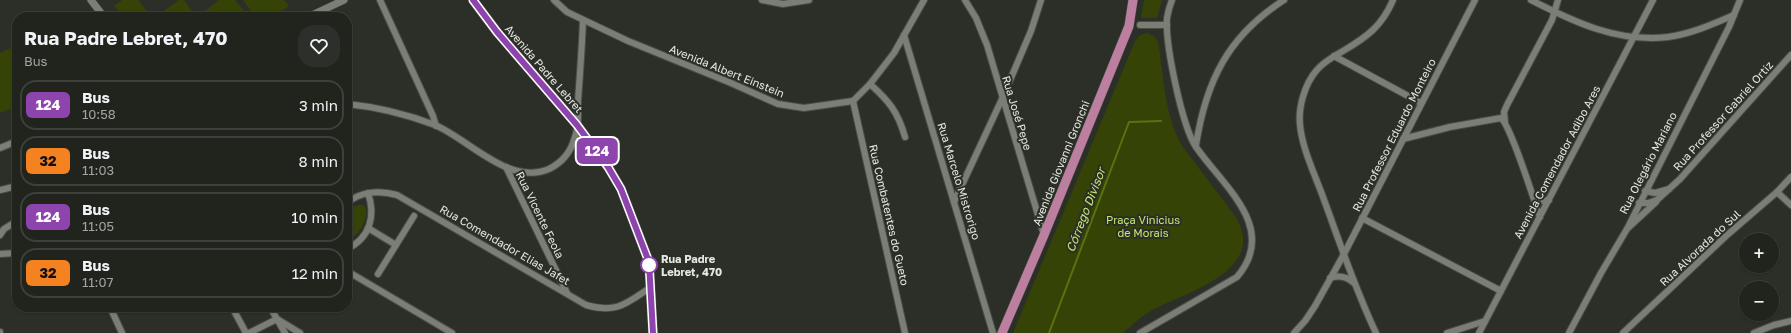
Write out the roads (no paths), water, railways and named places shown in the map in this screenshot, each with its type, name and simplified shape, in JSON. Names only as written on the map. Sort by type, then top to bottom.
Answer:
[{"type":"main road","name":"Avenida Padre Lebret","points":[[473,0],[497,32],[577,125],[608,167],[621,189],[649,262],[653,333]]},
{"type":"main road","name":"Avenida Giovanni Gronchi","points":[[1002,333],[1044,235],[1129,26],[1133,0]]},
{"type":"street","points":[[91,0],[100,12]]},
{"type":"street","points":[[319,12],[344,0]]},
{"type":"street","points":[[380,0],[433,116],[436,126]]},
{"type":"street","name":"Avenida Albert Einstein","points":[[554,0],[567,12],[628,41],[731,82],[778,104],[804,108],[853,101]]},
{"type":"street","points":[[762,0],[784,4],[806,1]]},
{"type":"street","points":[[853,101],[870,84],[894,53],[924,0]]},
{"type":"street","name":"Rua José Pepe","points":[[965,0],[976,18],[987,44],[1002,99],[1044,235]]},
{"type":"street","points":[[954,202],[1002,99],[1031,31],[1041,0]]},
{"type":"street","points":[[1140,333],[1237,278],[1244,270],[1252,244],[1252,228],[1248,216],[1195,146],[1182,112],[1169,45],[1167,26],[1167,17],[1172,0]]},
{"type":"street","points":[[1195,146],[1204,104],[1212,82],[1228,54],[1247,29],[1284,0]]},
{"type":"street","points":[[1376,333],[1355,284],[1311,164],[1300,124],[1300,109],[1311,79],[1317,70],[1334,56],[1374,30],[1388,13],[1393,0]]},
{"type":"street","name":"Rua Professor Eduardo Monteiro","points":[[1294,333],[1305,321],[1315,306],[1344,254],[1475,0]]},
{"type":"street","points":[[1531,0],[1555,12],[1597,29],[1634,37],[1655,38],[1683,33],[1705,28],[1734,15]]},
{"type":"street","points":[[1496,118],[1504,112],[1555,12],[1558,0]]},
{"type":"street","name":"Avenida Comendador Adibo Ares","points":[[1479,333],[1653,0]]},
{"type":"street","name":"Rua Olegário Mariano","points":[[1570,333],[1601,273],[1627,229],[1734,15],[1740,0]]},
{"type":"street","points":[[352,105],[394,111],[436,126],[506,167],[522,173],[533,173],[556,166],[570,150],[576,136],[583,20]]},
{"type":"street","points":[[1140,26],[1167,26]]},
{"type":"street","name":"Rua Marcelo Mistrorigo","points":[[904,34],[993,333]]},
{"type":"street","name":"Rua Professor Gabriel Ortiz","points":[[1627,229],[1680,179],[1791,55]]},
{"type":"street","points":[[1334,56],[1421,103]]},
{"type":"street","points":[[870,84],[887,99],[896,111],[905,137]]},
{"type":"street","name":"Rua Combatentes do Gueto","points":[[853,101],[905,333]]},
{"type":"street","points":[[1504,112],[1506,124],[1540,218]]},
{"type":"street","points":[[1403,139],[1450,127],[1496,118],[1503,119],[1506,124]]},
{"type":"street","points":[[0,148],[12,143]]},
{"type":"street","name":"Rua Vicente Feola","points":[[506,167],[567,293]]},
{"type":"street","name":"Rua Alvorada do Sul","points":[[1623,333],[1726,236],[1777,192],[1791,177]]},
{"type":"street","points":[[0,190],[12,187]]},
{"type":"street","points":[[1645,191],[1655,193],[1669,189]]},
{"type":"street","name":"Rua Comendador Elias Jafet","points":[[352,199],[368,193],[386,192],[397,195],[586,305],[611,309],[624,305],[651,287]]},
{"type":"street","points":[[1777,192],[1791,206]]},
{"type":"street","points":[[352,246],[359,242],[368,228],[373,209],[368,193]]},
{"type":"street","points":[[1533,196],[1541,201],[1549,200]]},
{"type":"street","points":[[1639,203],[1648,203],[1657,200]]},
{"type":"street","points":[[378,274],[414,216]]},
{"type":"street","points":[[1362,218],[1501,291]]},
{"type":"street","points":[[0,235],[12,224]]},
{"type":"street","points":[[368,228],[396,245]]},
{"type":"street","points":[[1336,231],[1344,238],[1351,239]]},
{"type":"street","points":[[0,254],[12,254]]},
{"type":"street","points":[[352,274],[452,333]]},
{"type":"street","points":[[1330,278],[1340,276],[1349,279],[1355,284]]},
{"type":"street","points":[[112,312],[122,333]]},
{"type":"street","points":[[235,312],[248,333],[277,318]]},
{"type":"street","points":[[273,312],[285,333]]},
{"type":"street","points":[[277,318],[300,333]]},
{"type":"street","points":[[1447,333],[1485,321]]},
{"type":"street","points":[[1754,333],[1774,325],[1791,321]]},
{"type":"waterway","name":"Córrego Divisor","points":[[1049,333],[1129,122],[1161,121]]},
{"type":"place","name":"Rua Padre Lebret, 470","points":[[649,265]]},
{"type":"park label","name":"Praça Vinicius de Morais","points":[[1143,226]]}]
